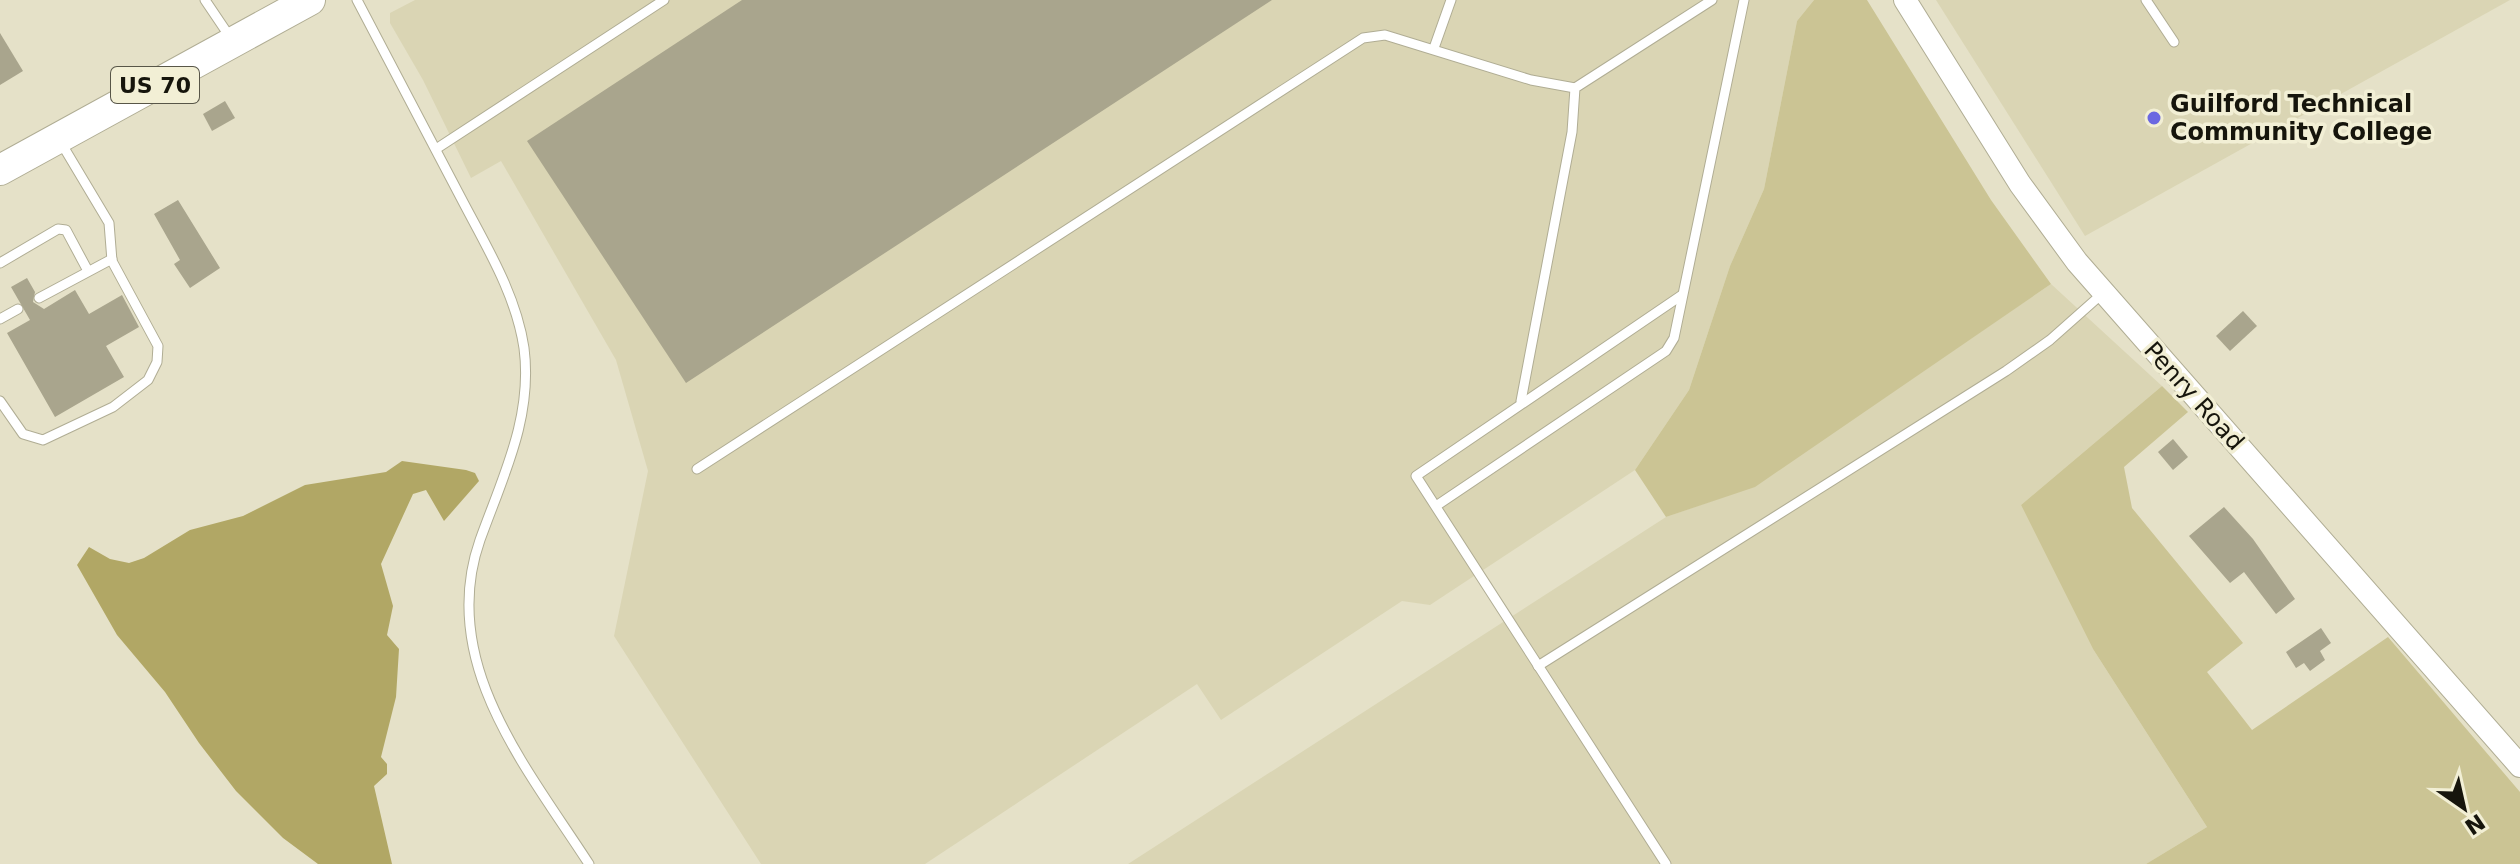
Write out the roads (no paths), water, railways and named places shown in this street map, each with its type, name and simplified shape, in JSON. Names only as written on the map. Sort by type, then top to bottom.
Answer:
[{"type":"highway","name":"US 70","points":[[0,170],[310,0]]},
{"type":"street","name":"Penry Road","points":[[1905,0],[2020,184],[2103,293],[2520,766]]},
{"type":"lane","points":[[205,0],[233,42]]},
{"type":"lane","points":[[357,0],[499,269],[520,328],[524,352],[523,416],[517,442],[473,565],[471,628],[475,659],[496,720],[589,864]]},
{"type":"lane","points":[[436,149],[664,0]]},
{"type":"lane","points":[[1434,48],[1451,0]]},
{"type":"lane","points":[[697,469],[1338,51],[1363,38],[1385,35],[1531,80],[1575,88],[1712,0]]},
{"type":"lane","points":[[1436,506],[1666,351],[1674,338],[1744,0]]},
{"type":"lane","points":[[2146,0],[2174,42]]},
{"type":"lane","points":[[1521,401],[1572,132],[1575,88]]},
{"type":"lane","points":[[0,401],[23,434],[43,440],[113,407],[148,380],[157,362],[158,346],[112,259],[109,223],[58,138]]},
{"type":"lane","points":[[0,263],[58,229],[66,230],[88,271]]},
{"type":"lane","points":[[39,298],[112,259]]},
{"type":"lane","points":[[1538,666],[2006,371],[2050,340],[2103,293]]},
{"type":"lane","points":[[1666,864],[1416,476],[1521,401],[1682,295]]},
{"type":"lane","points":[[0,319],[18,309]]},
{"type":"place","name":"Guilford Technical Community College","points":[[2154,118]]}]
